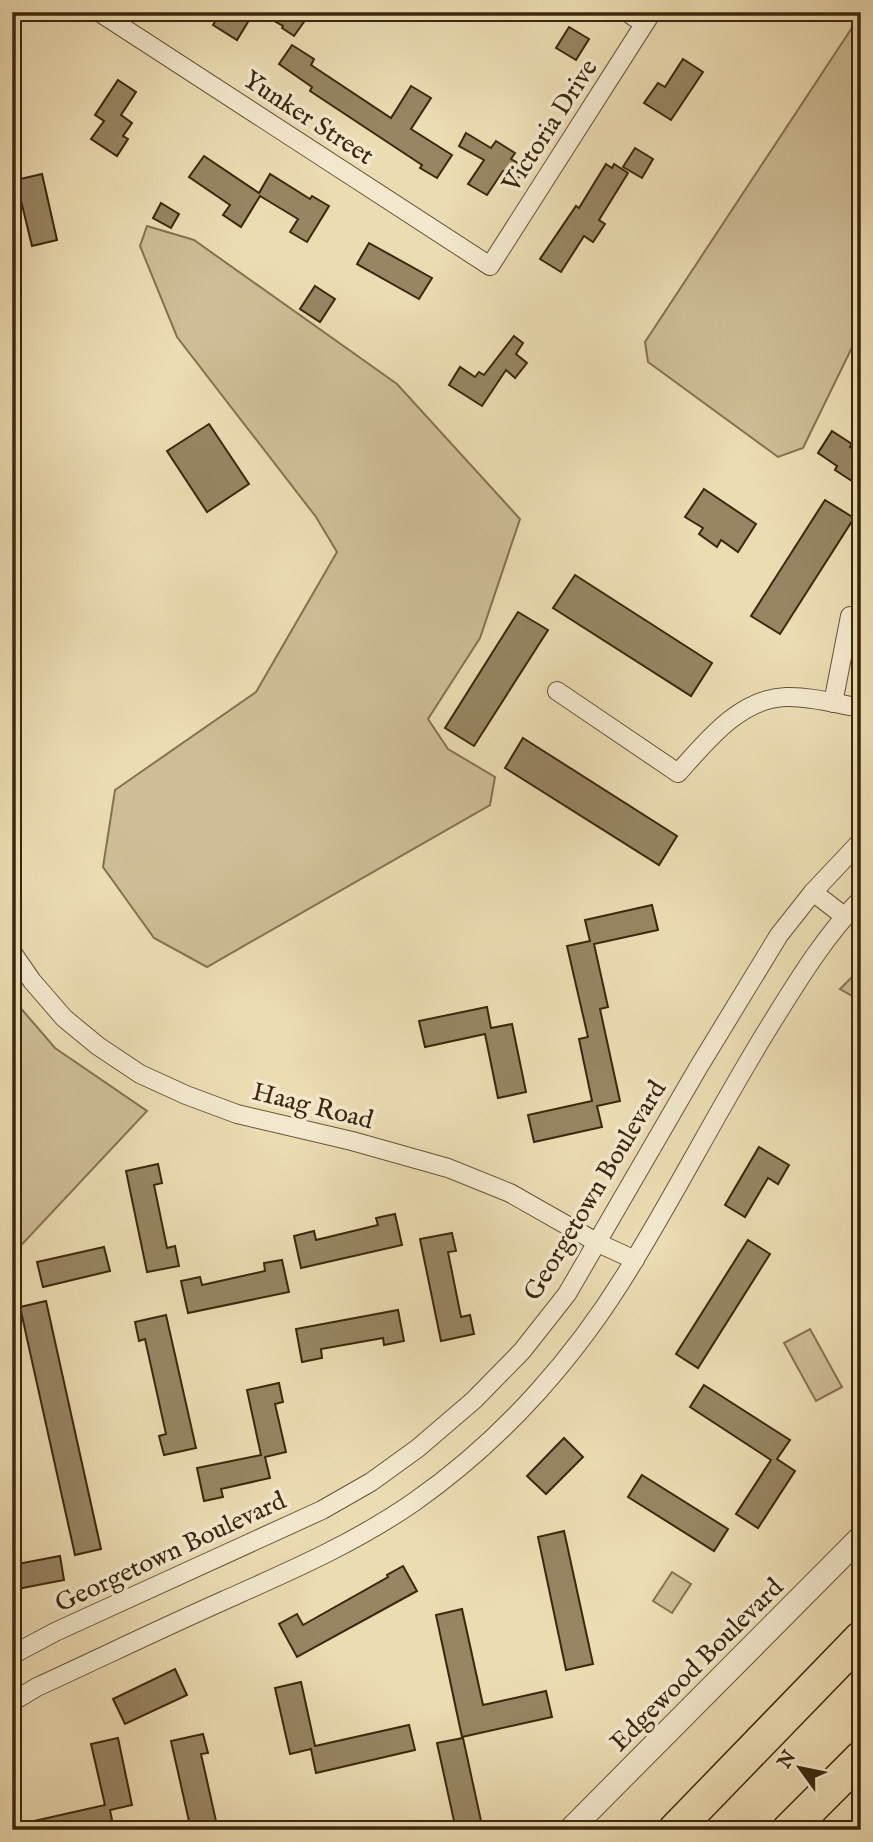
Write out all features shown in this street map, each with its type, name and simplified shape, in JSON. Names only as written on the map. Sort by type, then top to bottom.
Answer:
[{"type":"highway","points":[[675,1830],[861,1639]]},
{"type":"highway","points":[[789,1830],[861,1758]]},
{"type":"street","name":"Yunker Street","points":[[99,12],[490,265]]},
{"type":"street","points":[[626,12],[648,18]]},
{"type":"street","name":"Victoria Drive","points":[[490,265],[648,18]]},
{"type":"street","points":[[833,703],[850,616],[861,623]]},
{"type":"street","points":[[557,691],[678,773],[704,744],[739,713],[761,702],[785,697],[861,708]]},
{"type":"street","name":"Georgetown Boulevard","points":[[12,1655],[55,1632],[322,1510],[371,1482],[418,1448],[474,1401],[522,1351],[567,1294],[698,1068],[779,935],[813,892],[861,841]]},
{"type":"street","points":[[813,892],[844,916]]},
{"type":"street","points":[[12,1702],[50,1681],[317,1558],[367,1532],[414,1502],[463,1465],[500,1432],[552,1376],[604,1308],[635,1260],[732,1087],[804,972],[844,916],[861,899]]},
{"type":"street","name":"Haag Road","points":[[12,952],[32,981],[64,1018],[98,1046],[140,1074],[237,1114],[352,1141],[448,1168],[510,1193],[598,1244],[635,1260]]},
{"type":"street","name":"Edgewood Boulevard","points":[[570,1830],[861,1537]]},
{"type":"shaded area","points":[[861,14],[861,329],[803,448],[778,457],[648,362],[645,342]]},
{"type":"shaded area","points":[[147,226],[194,240],[397,384],[520,519],[480,638],[428,719],[448,749],[495,777],[490,805],[207,967],[154,938],[103,867],[115,790],[256,692],[337,552],[316,517],[177,337],[140,246]]},
{"type":"shaded area","points":[[861,968],[861,1001],[840,989]]},
{"type":"shaded area","points":[[12,998],[55,1048],[147,1111],[12,1255]]},
{"type":"shaded area","points":[[810,1329],[842,1387],[816,1401],[784,1343]]},
{"type":"shaded area","points":[[672,1572],[691,1584],[672,1613],[653,1601]]},
{"type":"building","points":[[221,12],[254,12],[237,40],[213,25]]},
{"type":"building","points":[[258,12],[295,12],[306,19],[294,36],[282,28],[283,26]]},
{"type":"building","points":[[569,27],[589,39],[576,60],[556,48]]},
{"type":"building","points":[[292,45],[314,59],[311,65],[391,118],[411,86],[431,98],[411,129],[452,155],[437,178],[420,168],[422,165],[310,91],[312,87],[279,64]]},
{"type":"building","points":[[683,59],[703,72],[671,120],[644,103],[658,83],[665,87]]},
{"type":"building","points":[[118,80],[136,92],[121,115],[132,123],[123,136],[128,139],[117,156],[91,139],[104,121],[95,115]]},
{"type":"building","points":[[466,133],[491,148],[496,141],[515,153],[511,159],[525,167],[518,179],[503,171],[487,195],[468,184],[484,160],[459,146]]},
{"type":"building","points":[[635,148],[653,159],[642,178],[623,167]]},
{"type":"building","points":[[204,156],[259,193],[270,174],[310,199],[312,196],[329,206],[307,242],[290,232],[298,219],[260,196],[241,227],[223,215],[230,205],[189,177]]},
{"type":"building","points":[[606,164],[612,168],[614,164],[628,173],[599,220],[605,224],[593,242],[584,236],[561,272],[540,259],[576,206],[579,208]]},
{"type":"building","points":[[42,174],[57,240],[32,246],[16,180]]},
{"type":"building","points":[[161,203],[179,214],[171,228],[153,218]]},
{"type":"building","points":[[369,243],[432,278],[419,299],[357,264]]},
{"type":"building","points":[[315,286],[335,299],[320,322],[300,309]]},
{"type":"building","points":[[514,336],[523,343],[516,354],[527,363],[515,378],[506,370],[482,406],[449,385],[460,367],[475,377],[479,372],[484,375]]},
{"type":"building","points":[[209,424],[249,484],[207,512],[167,451]]},
{"type":"building","points":[[832,431],[852,444],[850,447],[861,454],[861,487],[835,470],[837,466],[818,453]]},
{"type":"building","points":[[704,489],[756,524],[738,552],[721,540],[717,547],[699,534],[703,528],[685,517]]},
{"type":"building","points":[[825,500],[854,518],[780,634],[751,616]]},
{"type":"building","points":[[575,575],[712,663],[691,696],[553,608]]},
{"type":"building","points":[[518,612],[548,630],[474,746],[445,728]]},
{"type":"building","points":[[523,738],[677,836],[659,865],[505,768]]},
{"type":"building","points":[[652,905],[658,930],[594,944],[608,1007],[600,1009],[620,1101],[597,1106],[602,1127],[534,1142],[528,1115],[592,1101],[579,1039],[588,1037],[567,946],[590,941],[585,920]]},
{"type":"building","points":[[487,1007],[491,1028],[512,1024],[526,1092],[498,1098],[485,1034],[425,1047],[419,1021]]},
{"type":"building","points":[[759,1147],[789,1165],[778,1184],[768,1178],[745,1217],[725,1205]]},
{"type":"building","points":[[158,1164],[162,1183],[154,1185],[167,1248],[175,1246],[179,1266],[147,1272],[126,1171]]},
{"type":"building","points":[[395,1214],[402,1245],[301,1268],[294,1236],[314,1231],[316,1240],[378,1225],[376,1218]]},
{"type":"building","points":[[452,1233],[456,1251],[448,1252],[461,1317],[470,1315],[474,1334],[441,1341],[420,1239]]},
{"type":"building","points":[[748,1240],[770,1254],[698,1368],[676,1354]]},
{"type":"building","points":[[104,1247],[110,1271],[43,1287],[37,1262]]},
{"type":"building","points":[[282,1260],[289,1292],[188,1313],[181,1281],[200,1277],[202,1285],[265,1271],[264,1263]]},
{"type":"building","points":[[46,1301],[101,1549],[75,1555],[20,1307]]},
{"type":"building","points":[[398,1310],[404,1341],[384,1345],[383,1338],[321,1349],[322,1358],[302,1362],[296,1329]]},
{"type":"building","points":[[166,1315],[196,1448],[164,1455],[159,1436],[166,1434],[145,1339],[139,1341],[135,1322]]},
{"type":"building","points":[[279,1383],[283,1402],[275,1404],[286,1452],[265,1457],[270,1478],[221,1489],[223,1497],[204,1501],[197,1468],[261,1455],[247,1390]]},
{"type":"building","points":[[704,1385],[790,1440],[777,1459],[795,1471],[758,1528],[736,1514],[771,1460],[690,1407]]},
{"type":"building","points":[[564,1438],[583,1457],[546,1494],[527,1476]]},
{"type":"building","points":[[642,1475],[728,1529],[714,1551],[628,1497]]},
{"type":"building","points":[[564,1531],[593,1664],[566,1670],[538,1537]]},
{"type":"building","points":[[60,1556],[64,1580],[12,1590],[12,1565]]},
{"type":"building","points":[[403,1566],[417,1591],[297,1657],[279,1624],[297,1614],[303,1625]]},
{"type":"building","points":[[462,1609],[483,1705],[546,1691],[552,1717],[462,1737],[436,1615]]},
{"type":"building","points":[[175,1669],[187,1695],[125,1724],[113,1699]]},
{"type":"building","points":[[301,1682],[315,1746],[409,1725],[415,1750],[316,1773],[311,1749],[290,1754],[275,1688]]},
{"type":"building","points":[[203,1734],[208,1753],[201,1754],[218,1830],[191,1830],[171,1741]]},
{"type":"building","points":[[118,1738],[132,1805],[110,1810],[114,1830],[26,1830],[25,1823],[105,1805],[91,1744]]},
{"type":"building","points":[[463,1738],[483,1830],[456,1830],[437,1743]]}]
